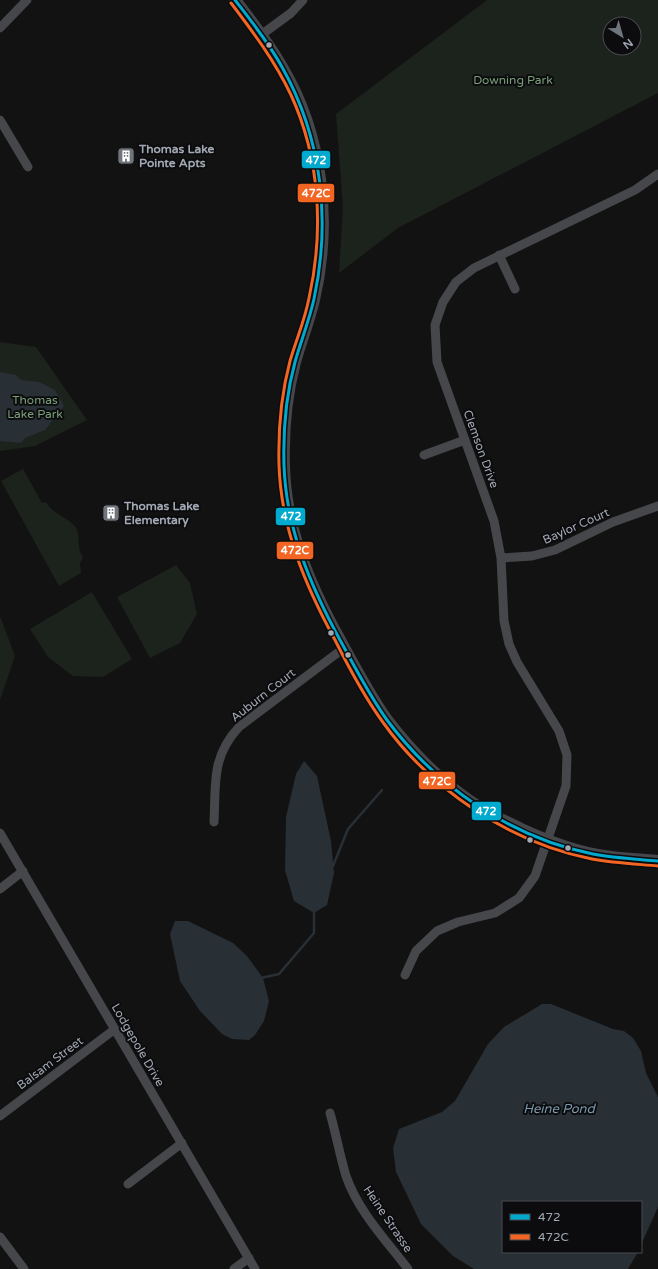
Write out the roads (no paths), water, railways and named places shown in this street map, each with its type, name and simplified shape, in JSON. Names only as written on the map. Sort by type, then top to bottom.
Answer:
[{"type":"street","points":[[0,28],[27,0]]},
{"type":"street","points":[[235,0],[261,35],[283,69],[300,104],[312,141],[320,179],[324,219],[321,263],[314,302],[294,364],[284,433],[284,469],[288,510],[300,556],[318,601],[386,718],[428,767],[483,810],[548,842],[602,856],[658,861]]},
{"type":"street","points":[[261,35],[291,13],[303,0]]},
{"type":"street","points":[[0,120],[28,168]]},
{"type":"street","name":"Clemson Drive","points":[[405,975],[416,951],[437,931],[458,922],[495,913],[519,898],[535,876],[548,842],[566,786],[567,755],[559,731],[517,662],[509,644],[504,621],[501,558],[494,521],[437,362],[435,325],[443,302],[456,282],[474,268],[635,190],[658,174]]},
{"type":"street","points":[[499,255],[515,289]]},
{"type":"street","points":[[424,455],[465,440]]},
{"type":"street","name":"Baylor Court","points":[[501,558],[532,556],[555,550],[612,522],[658,506]]},
{"type":"street","name":"Auburn Court","points":[[214,822],[216,766],[228,739],[239,727],[344,648]]},
{"type":"street","name":"Lodgepole Drive","points":[[0,833],[255,1269]]},
{"type":"street","points":[[0,889],[23,871]]},
{"type":"street","name":"Balsam Street","points":[[0,1116],[115,1029]]},
{"type":"street","name":"Heine Strasse","points":[[330,1113],[347,1177],[356,1196],[370,1219],[408,1269]]},
{"type":"street","points":[[128,1184],[182,1143]]},
{"type":"street","points":[[0,1237],[24,1269]]},
{"type":"street","points":[[234,1269],[249,1258]]},
{"type":"water","points":[[0,372],[16,375],[21,380],[39,382],[55,390],[64,406],[45,430],[25,438],[21,443],[0,441]]},
{"type":"water","points":[[304,761],[317,776],[331,841],[334,873],[327,905],[314,913],[294,901],[285,870],[286,817],[296,774]]},
{"type":"water","points":[[175,921],[188,921],[233,943],[247,956],[263,978],[269,1001],[264,1021],[255,1035],[249,1040],[232,1039],[222,1034],[200,1011],[180,981],[170,934]]},
{"type":"water","name":"Heine Pond","points":[[542,1004],[551,1004],[613,1029],[624,1031],[633,1038],[641,1051],[646,1073],[658,1097],[658,1207],[642,1243],[642,1201],[502,1201],[502,1253],[637,1253],[628,1269],[474,1269],[453,1256],[421,1224],[396,1172],[393,1148],[399,1129],[442,1112],[455,1101],[488,1044],[504,1027]]},
{"type":"waterway","points":[[333,866],[348,829],[382,790]]},
{"type":"waterway","points":[[261,978],[279,974],[314,933],[314,910]]},
{"type":"place","name":"Thomas Lake Pointe Apts","points":[[126,156]]},
{"type":"place","name":"Thomas Lake Elementary","points":[[111,513]]},
{"type":"park label","name":"Downing Park","points":[[513,80]]},
{"type":"park label","name":"Thomas Lake Park","points":[[35,407]]}]
